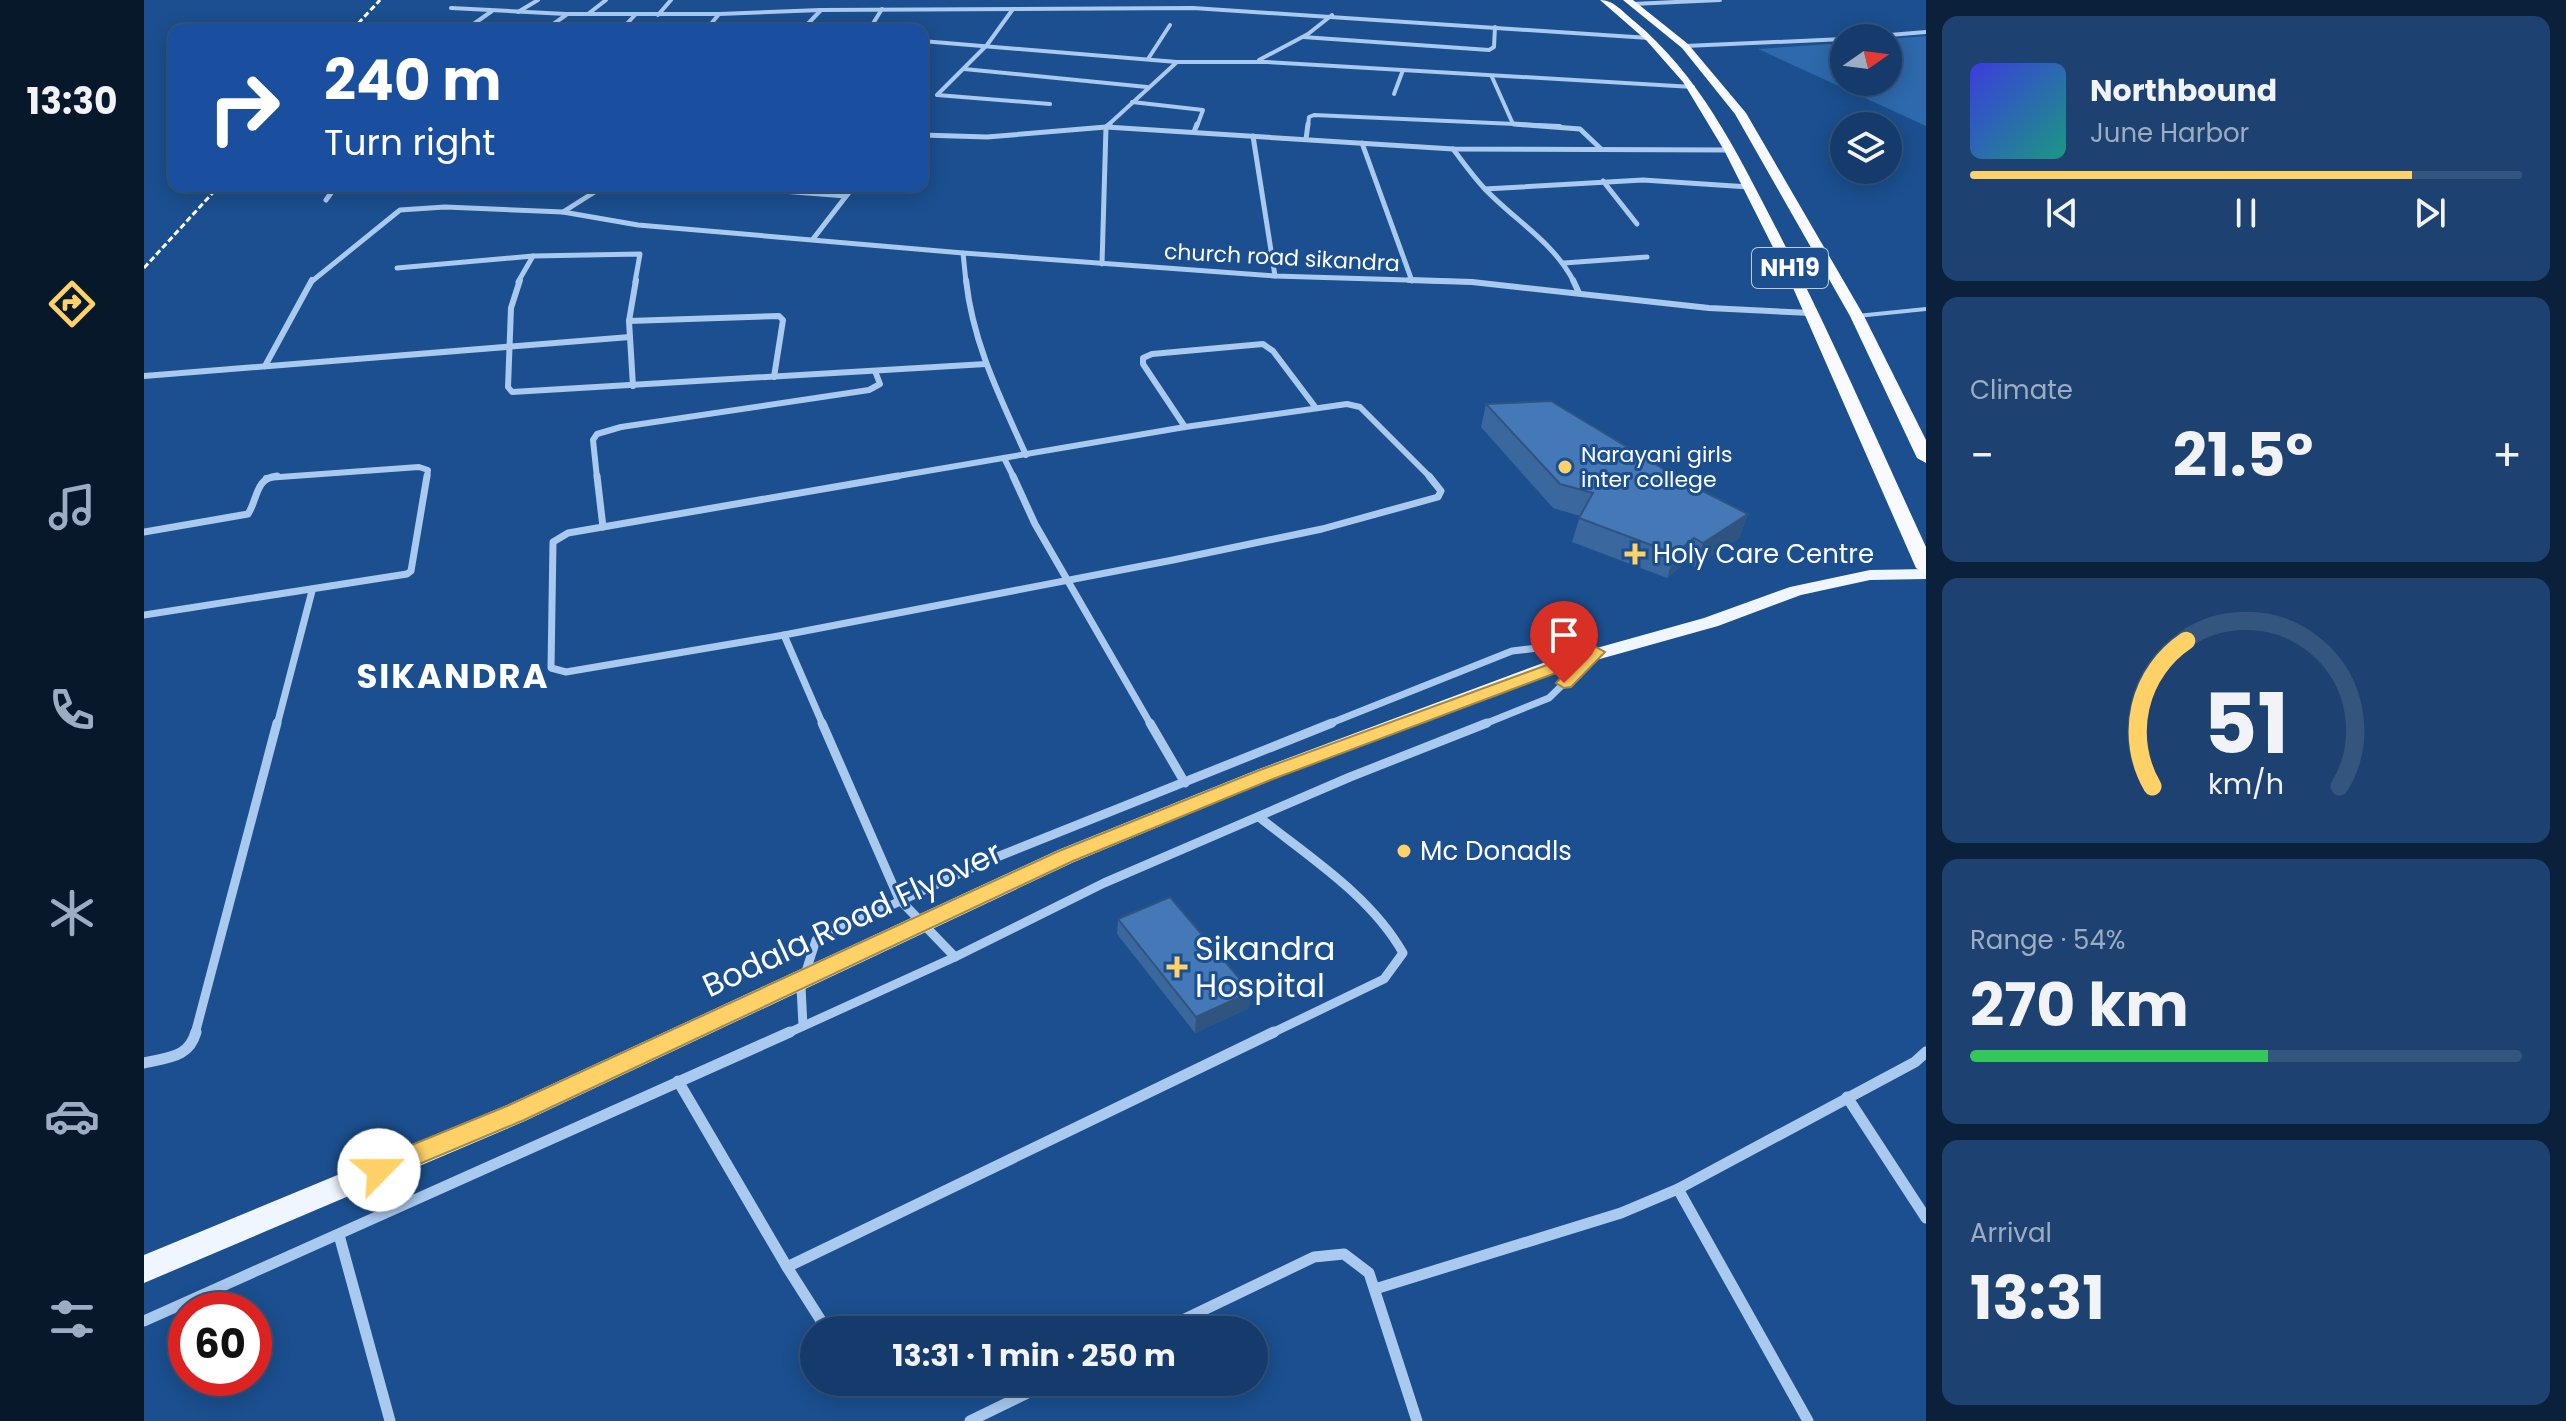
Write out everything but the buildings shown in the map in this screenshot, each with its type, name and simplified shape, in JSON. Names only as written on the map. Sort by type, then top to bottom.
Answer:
[{"type":"highway","name":"NH19","points":[[1604,0],[1649,38],[1693,87],[1730,150],[1812,313],[1926,571]]},
{"type":"highway","name":"NH19","points":[[1630,2],[1685,46],[1740,113],[1857,316],[1926,458]]},
{"type":"main road","name":"Bodala Road Flyover","points":[[144,1269],[516,1113],[1066,856],[1266,774],[1596,652],[1711,622],[1796,591],[1870,575],[1926,571]]},
{"type":"street","points":[[518,12],[538,0]]},
{"type":"street","points":[[588,14],[606,0]]},
{"type":"street","points":[[658,15],[671,0]]},
{"type":"street","points":[[1630,2],[1720,0]]},
{"type":"street","points":[[451,8],[658,15],[882,9],[1193,8],[1649,38]]},
{"type":"street","points":[[873,24],[882,9]]},
{"type":"street","points":[[1013,9],[987,45],[937,95],[1050,104]]},
{"type":"street","points":[[808,24],[821,10]]},
{"type":"street","points":[[474,24],[493,11]]},
{"type":"street","points":[[553,24],[566,14]]},
{"type":"street","points":[[711,24],[719,14]]},
{"type":"street","points":[[627,24],[635,15]]},
{"type":"street","points":[[1256,62],[1303,37],[1333,15]]},
{"type":"street","points":[[1148,59],[1170,25]]},
{"type":"street","points":[[1303,37],[1489,50],[1494,47],[1495,27]]},
{"type":"street","points":[[1902,34],[1926,32]]},
{"type":"street","points":[[1685,46],[1830,40]]},
{"type":"street","points":[[928,41],[1177,62],[1256,62],[1693,87]]},
{"type":"street","points":[[1102,264],[1106,127],[1177,62]]},
{"type":"street","points":[[964,69],[1147,87]]},
{"type":"street","points":[[1394,94],[1403,70]]},
{"type":"street","points":[[1492,77],[1513,124]]},
{"type":"street","points":[[1132,102],[1203,110],[1194,132]]},
{"type":"street","points":[[1306,139],[1309,117],[1314,115],[1575,127],[1601,148]]},
{"type":"street","points":[[928,135],[987,137],[1106,127],[1453,149],[1730,150]]},
{"type":"street","points":[[1253,136],[1275,276]]},
{"type":"street","points":[[1362,143],[1412,281]]},
{"type":"street","points":[[1453,149],[1485,189],[1548,244],[1564,263],[1579,293]]},
{"type":"street","points":[[1485,189],[1603,181],[1687,182],[1749,187]]},
{"type":"street","points":[[1603,181],[1637,224]]},
{"type":"street","points":[[326,200],[332,192]]},
{"type":"street","points":[[563,212],[595,192]]},
{"type":"street","points":[[795,192],[846,196]]},
{"type":"street","points":[[813,239],[849,192]]},
{"type":"street","name":"church road sikandra","points":[[265,366],[313,278],[376,230],[393,213],[412,208],[563,212],[638,225],[963,253],[1275,276],[1472,282],[1709,308],[1812,313]]},
{"type":"street","points":[[397,268],[533,256],[639,253],[629,321],[633,386]]},
{"type":"street","points":[[963,253],[970,317],[986,364],[1026,455]]},
{"type":"street","points":[[533,256],[514,290],[508,387],[512,392],[986,364]]},
{"type":"street","points":[[1564,263],[1647,257]]},
{"type":"street","points":[[629,321],[779,316],[783,320],[774,377]]},
{"type":"street","points":[[144,376],[630,337]]},
{"type":"street","points":[[1185,427],[1143,364],[1143,358],[1152,354],[1263,344],[1269,346],[1316,408]]},
{"type":"street","points":[[603,527],[593,440],[597,434],[621,427],[869,390],[880,384],[875,371]]},
{"type":"street","points":[[1347,404],[1360,407],[1441,491],[1438,497],[1322,529],[1069,580],[784,635],[566,672],[551,668],[553,542],[568,533],[1026,455],[1185,427],[1347,404]]},
{"type":"street","points":[[1004,458],[1035,524],[1185,783]]},
{"type":"street","points":[[144,532],[248,514],[261,482],[268,477],[426,467],[428,470],[411,571],[402,576],[144,615]]},
{"type":"street","points":[[144,1063],[184,1053],[192,1047],[312,591]]},
{"type":"street","points":[[784,635],[899,899],[955,957]]},
{"type":"street","points":[[803,1026],[801,987],[816,940],[899,899],[1512,651],[1538,648],[1596,652]]},
{"type":"street","points":[[144,1321],[955,957],[1104,883],[1549,698],[1596,652]]},
{"type":"street","points":[[787,1267],[1384,979],[1403,953],[1398,940],[1346,888],[1259,817]]},
{"type":"street","points":[[1375,1289],[1621,1213],[1678,1189],[1915,1062],[1926,1052]]},
{"type":"street","points":[[678,1081],[818,1316]]},
{"type":"street","points":[[1847,1097],[1926,1218]]},
{"type":"street","points":[[1678,1189],[1808,1421]]},
{"type":"street","points":[[339,1235],[390,1421]]},
{"type":"street","points":[[1191,1316],[1314,1257],[1337,1250],[1355,1258],[1369,1273],[1417,1421]]},
{"type":"street","points":[[970,1421],[1021,1396]]},
{"type":"lane","points":[[1857,316],[1926,309]]},
{"type":"shaded area","points":[[1926,36],[1926,126],[1902,115],[1902,112],[1861,96],[1902,96],[1902,38]]},
{"type":"shaded area","points":[[1830,44],[1830,82],[1758,49]]},
{"type":"railway","points":[[358,24],[380,0]]},
{"type":"railway","points":[[144,268],[214,192]]},
{"type":"place","name":"Narayani girls inter college","points":[[1565,467]]},
{"type":"place","name":"Holy Care Centre","points":[[1635,554]]},
{"type":"place","name":"Mc Donadls","points":[[1404,851]]},
{"type":"place","name":"Sikandra Hospital","points":[[1177,967]]},
{"type":"district","name":"SIKANDRA","points":[[453,676]]},
{"type":"route","points":[[379,1170],[516,1113],[1066,856],[1266,774],[1596,652],[1564,683]]}]
